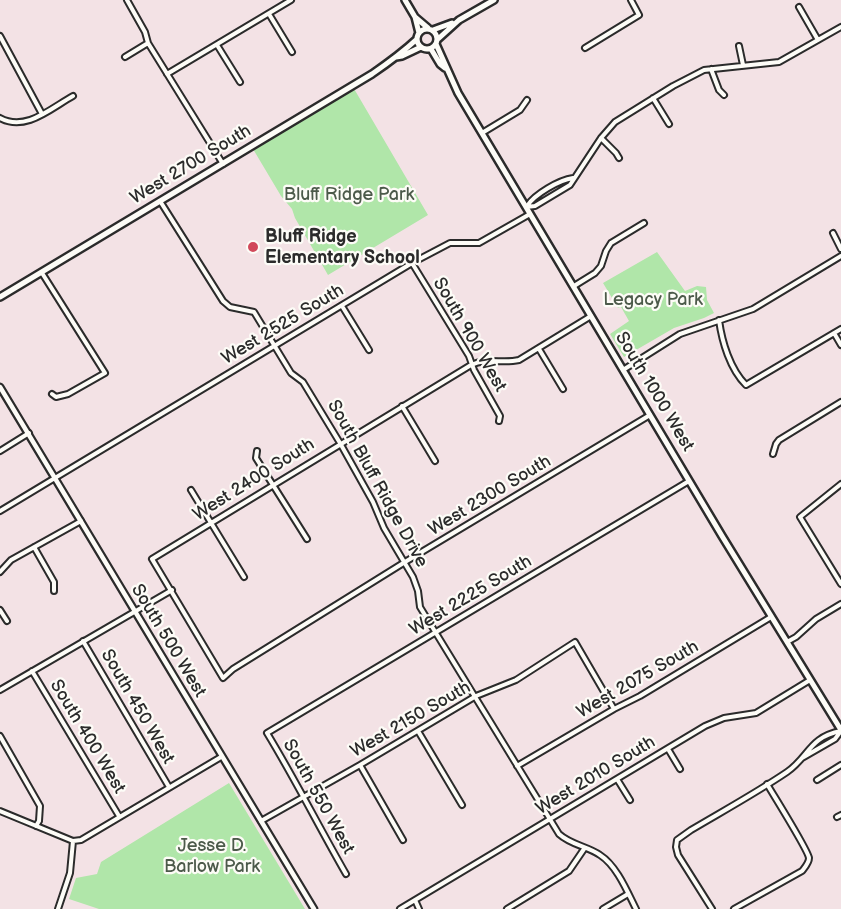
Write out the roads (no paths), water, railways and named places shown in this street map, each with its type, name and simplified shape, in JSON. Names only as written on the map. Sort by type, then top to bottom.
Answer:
[{"type":"main road","points":[[405,0],[415,17],[430,29],[459,20],[494,0]]},
{"type":"main road","points":[[415,17],[421,47],[431,49],[459,20]]},
{"type":"main road","name":"West 2700 South","points":[[396,57],[418,36],[430,29]]},
{"type":"main road","name":"South 1000 West","points":[[430,29],[437,41],[445,68]]},
{"type":"main road","name":"West 2700 South","points":[[0,297],[223,164],[396,57],[421,47]]},
{"type":"main road","name":"South 1000 West","points":[[431,49],[445,68],[689,481],[841,731]]},
{"type":"street","points":[[127,0],[145,32],[148,43],[223,164]]},
{"type":"street","points":[[167,74],[291,0]]},
{"type":"street","points":[[585,48],[639,15],[631,0]]},
{"type":"street","points":[[799,7],[818,39]]},
{"type":"street","points":[[269,14],[292,52]]},
{"type":"street","points":[[526,207],[535,206],[570,185],[601,138],[615,122],[695,73],[711,69],[779,62],[841,27]]},
{"type":"street","points":[[0,36],[42,114]]},
{"type":"street","points":[[125,57],[148,43]]},
{"type":"street","points":[[217,45],[240,82]]},
{"type":"street","points":[[739,46],[744,65]]},
{"type":"street","points":[[711,69],[718,90],[724,95]]},
{"type":"street","points":[[0,118],[16,123],[30,121],[73,96]]},
{"type":"street","points":[[653,98],[669,124]]},
{"type":"street","points":[[482,133],[520,110],[527,100]]},
{"type":"street","points":[[601,138],[619,158]]},
{"type":"street","name":"South Bluff Ridge Drive","points":[[160,201],[223,301],[230,307],[254,312],[291,373],[303,382],[340,443],[416,583],[420,607],[559,834],[566,840],[606,860],[636,909]]},
{"type":"street","name":"West 2525 South","points":[[0,511],[412,263],[450,243],[479,243],[531,213]]},
{"type":"street","points":[[574,286],[595,273],[601,266],[611,243],[644,223]]},
{"type":"street","points":[[833,233],[841,249]]},
{"type":"street","points":[[623,370],[680,334],[753,309],[841,256]]},
{"type":"street","name":"South 900 West","points":[[412,263],[469,356],[471,365],[500,416],[499,421]]},
{"type":"street","points":[[42,273],[105,373],[68,394],[56,397],[52,394]]},
{"type":"street","points":[[342,306],[369,350]]},
{"type":"street","name":"West 2400 South","points":[[172,590],[152,559],[471,365],[483,360],[509,362],[519,360],[592,316]]},
{"type":"street","points":[[719,320],[721,336],[735,370],[746,385],[841,329]]},
{"type":"street","points":[[834,333],[841,345]]},
{"type":"street","points":[[539,349],[563,388]]},
{"type":"street","name":"South 500 West","points":[[0,387],[314,909]]},
{"type":"street","points":[[773,454],[779,440],[841,402]]},
{"type":"street","points":[[402,406],[435,461]]},
{"type":"street","name":"West 2300 South","points":[[172,590],[224,678],[232,669],[405,562],[650,415]]},
{"type":"street","points":[[0,451],[29,434]]},
{"type":"street","points":[[257,451],[256,458],[307,539]]},
{"type":"street","name":"West 2225 South","points":[[267,733],[689,481]]},
{"type":"street","points":[[841,484],[800,517],[841,584]]},
{"type":"street","points":[[191,490],[244,577]]},
{"type":"street","points":[[0,572],[11,560],[82,520]]},
{"type":"street","points":[[34,547],[54,582],[54,591]]},
{"type":"street","points":[[0,690],[172,590]]},
{"type":"street","points":[[787,643],[816,619],[841,604]]},
{"type":"street","points":[[0,610],[7,621]]},
{"type":"street","name":"West 2075 South","points":[[517,766],[640,696],[771,617]]},
{"type":"street","name":"South 450 West","points":[[83,640],[169,787]]},
{"type":"street","name":"West 2150 South","points":[[261,821],[476,696],[516,680],[575,642],[614,709]]},
{"type":"street","name":"South 400 West","points":[[32,671],[119,816]]},
{"type":"street","name":"West 2010 South","points":[[400,909],[717,720],[756,713],[810,680]]},
{"type":"street","points":[[418,731],[462,805]]},
{"type":"street","points":[[801,759],[835,739],[841,731]]},
{"type":"street","points":[[712,909],[678,855],[677,841],[685,833],[788,771],[814,743],[831,733],[841,731]]},
{"type":"street","name":"South 550 West","points":[[267,733],[297,782],[303,798],[346,874]]},
{"type":"street","points":[[0,736],[40,806],[36,826]]},
{"type":"street","points":[[668,749],[680,769]]},
{"type":"street","points":[[0,811],[73,841],[81,840],[221,757]]},
{"type":"street","points":[[360,765],[404,840]]},
{"type":"street","points":[[817,780],[841,765]]},
{"type":"street","points":[[617,780],[630,800]]},
{"type":"street","points":[[734,909],[802,871],[808,861],[803,845],[767,784]]},
{"type":"street","points":[[58,909],[70,873],[73,841]]},
{"type":"street","points":[[507,909],[569,871],[584,849]]},
{"type":"street","points":[[603,909],[628,894]]},
{"type":"street","points":[[415,900],[419,909]]},
{"type":"place","name":"Bluff Ridge Elementary School","points":[[253,247]]},
{"type":"park label","name":"Bluff Ridge Park","points":[[349,195]]},
{"type":"park label","name":"Legacy Park","points":[[653,300]]},
{"type":"park label","name":"Jesse D. Barlow Park","points":[[212,856]]}]
